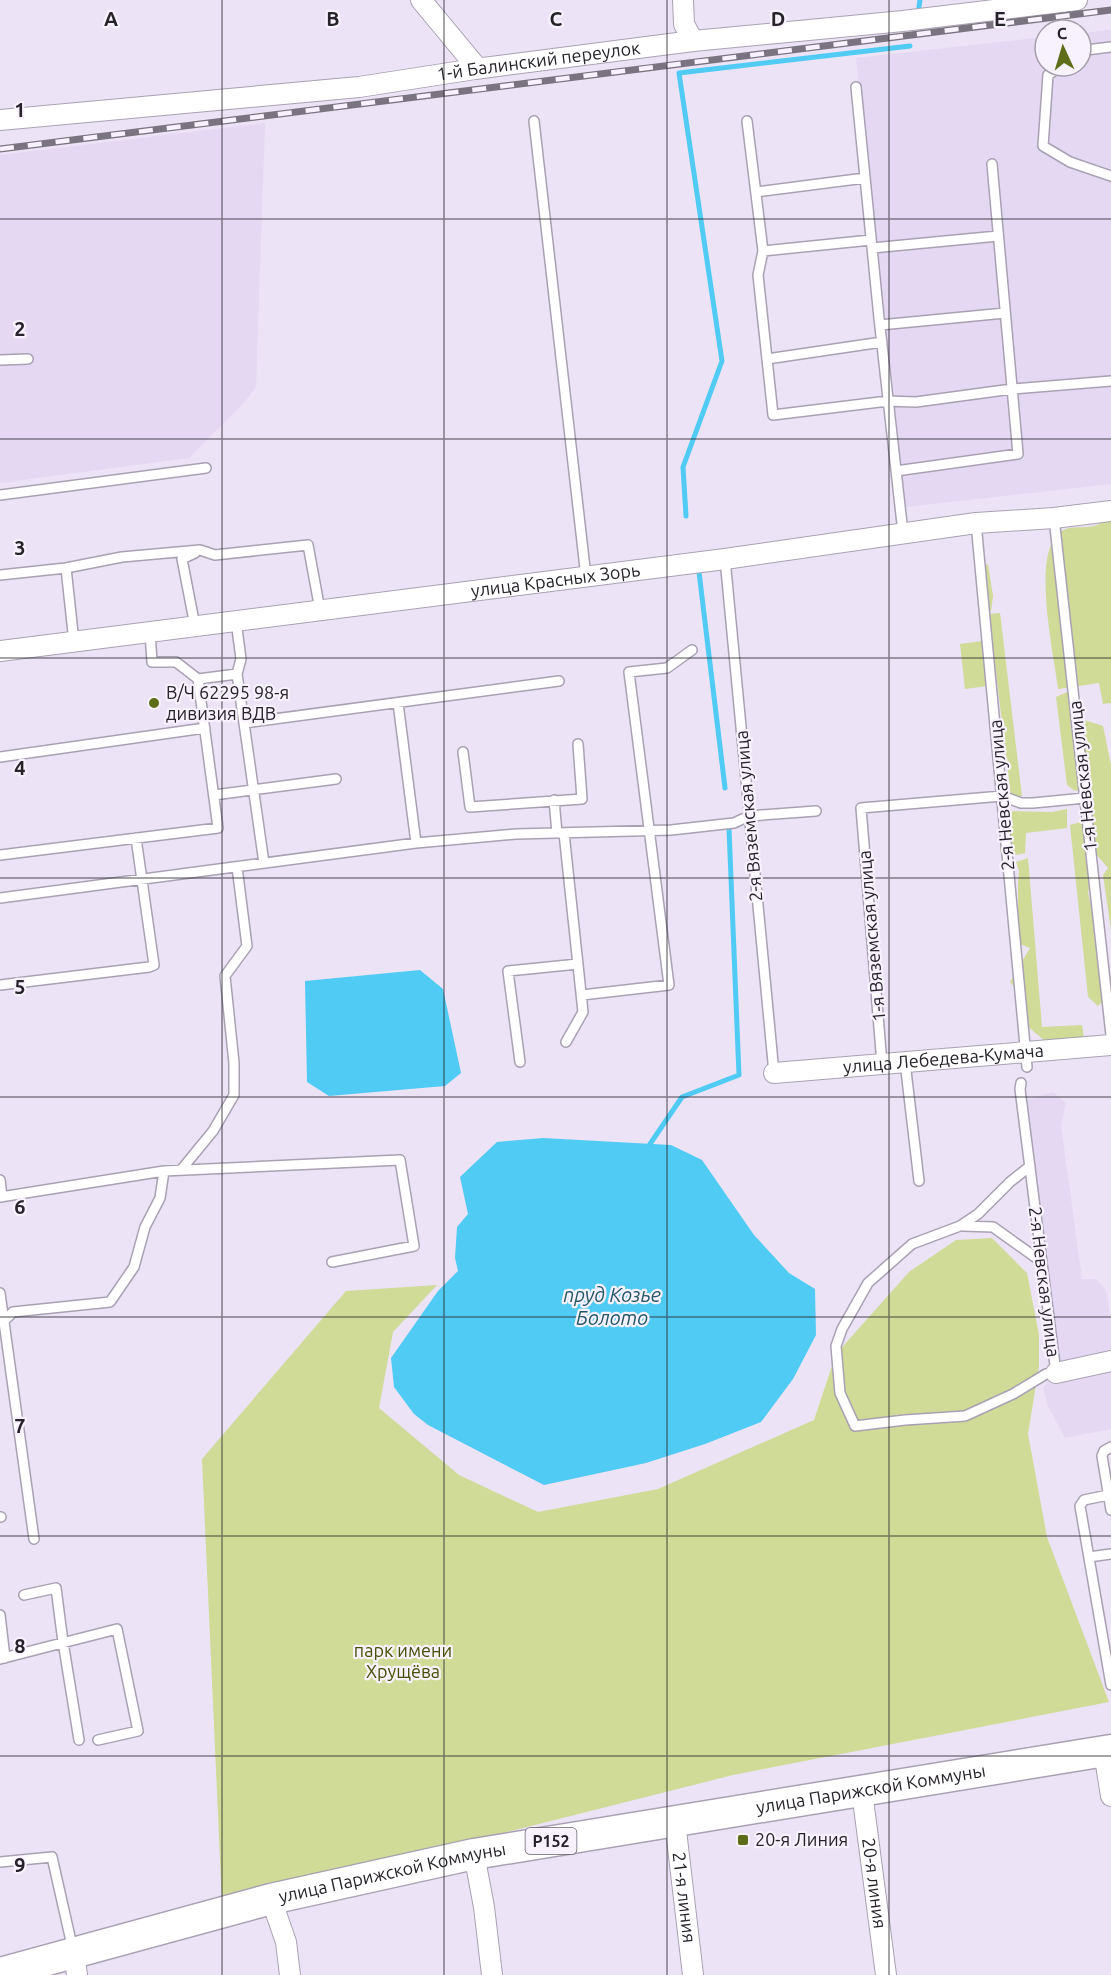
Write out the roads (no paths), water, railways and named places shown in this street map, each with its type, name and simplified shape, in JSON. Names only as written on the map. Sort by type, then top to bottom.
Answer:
[{"type":"main road","name":"улица Парижской Коммуны","points":[[0,1973],[75,1964],[270,1899],[474,1854],[1108,1751]]},
{"type":"street","points":[[421,0],[474,64],[475,69]]},
{"type":"street","points":[[683,0],[684,24],[693,41]]},
{"type":"street","name":"1-й Балинский переулок","points":[[0,120],[359,87],[475,69],[693,41],[903,21],[1077,0]]},
{"type":"street","name":"улица Красных Зорь","points":[[0,651],[725,559],[976,523],[1054,518],[1111,511]]},
{"type":"street","name":"улица Лебедева-Кумача","points":[[774,1073],[905,1062],[1026,1059],[1111,1045]]},
{"type":"street","points":[[1056,1373],[1111,1361]]},
{"type":"street","points":[[1108,1751],[1111,1796]]},
{"type":"street","name":"20-я линия","points":[[862,1791],[885,1975]]},
{"type":"street","name":"21-я линия","points":[[675,1822],[693,1975]]},
{"type":"street","points":[[474,1854],[484,1907],[492,1975]]},
{"type":"street","points":[[270,1899],[286,1942],[290,1975]]},
{"type":"lane","points":[[1093,49],[1111,47]]},
{"type":"lane","points":[[1048,78],[1042,146],[1070,162],[1111,176]]},
{"type":"lane","points":[[856,87],[903,533]]},
{"type":"lane","points":[[534,121],[586,577]]},
{"type":"lane","points":[[747,121],[763,252],[758,275],[773,415],[888,401],[916,402],[1012,389],[1111,381]]},
{"type":"lane","points":[[896,471],[1018,454],[992,164]]},
{"type":"lane","points":[[756,192],[865,178]]},
{"type":"lane","points":[[763,252],[998,236]]},
{"type":"lane","points":[[880,326],[1005,313]]},
{"type":"lane","points":[[767,359],[882,342]]},
{"type":"lane","points":[[0,360],[28,359]]},
{"type":"lane","points":[[0,495],[206,468]]},
{"type":"lane","name":"1-я Невская улица","points":[[1054,518],[1111,1035]]},
{"type":"lane","name":"2-я Невская улица","points":[[976,523],[1026,1059]]},
{"type":"lane","points":[[0,575],[66,568],[122,557],[200,550],[215,555],[308,545],[320,610]]},
{"type":"lane","points":[[195,626],[182,559],[200,550]]},
{"type":"lane","name":"2-я Вяземская улица","points":[[725,559],[774,1073]]},
{"type":"lane","points":[[66,568],[74,642]]},
{"type":"lane","points":[[236,621],[241,659],[237,674],[264,863]]},
{"type":"lane","points":[[0,855],[218,828],[198,679],[176,662],[152,662],[150,632]]},
{"type":"lane","points":[[582,995],[669,985],[629,672],[667,668],[692,650]]},
{"type":"lane","points":[[198,679],[237,674]]},
{"type":"lane","points":[[244,723],[559,681]]},
{"type":"lane","points":[[398,703],[416,843]]},
{"type":"lane","points":[[0,757],[205,728]]},
{"type":"lane","points":[[464,752],[470,807],[582,798],[578,744]]},
{"type":"lane","points":[[213,795],[336,779]]},
{"type":"lane","points":[[1002,796],[1021,803],[1085,798]]},
{"type":"lane","name":"1-я Вяземская улица","points":[[882,1065],[861,808],[1002,796]]},
{"type":"lane","points":[[554,800],[583,1012],[566,1042]]},
{"type":"lane","points":[[0,898],[416,843],[516,834],[650,831],[734,823],[749,816],[816,811]]},
{"type":"lane","points":[[0,985],[148,968],[154,964],[136,838]]},
{"type":"lane","points":[[181,1170],[213,1131],[234,1095],[234,1063],[225,976],[247,946],[237,867]]},
{"type":"lane","points":[[520,1062],[508,971],[578,964]]},
{"type":"lane","points":[[905,1062],[919,1181]]},
{"type":"lane","name":"2-я Невская улица","points":[[1021,1083],[1056,1373]]},
{"type":"lane","points":[[0,1179],[1,1197],[164,1171],[400,1160],[414,1246],[332,1262]]},
{"type":"lane","points":[[1030,1166],[1010,1182],[978,1214],[960,1226],[912,1244],[867,1282],[842,1329],[836,1346],[840,1393],[855,1426],[965,1416],[1013,1394],[1046,1374],[1056,1373]]},
{"type":"lane","points":[[2,1321],[13,1312],[110,1302],[134,1267],[145,1227],[160,1198],[164,1171]]},
{"type":"lane","points":[[960,1226],[993,1227],[1042,1262]]},
{"type":"lane","points":[[0,1293],[2,1321],[34,1539]]},
{"type":"lane","points":[[1111,1447],[1104,1451],[1102,1456],[1111,1510]]},
{"type":"lane","points":[[1108,1495],[1084,1500],[1080,1506],[1111,1685]]},
{"type":"lane","points":[[1089,1557],[1111,1554]]},
{"type":"lane","points":[[24,1595],[56,1588],[79,1740]]},
{"type":"lane","points":[[0,1615],[3,1659],[117,1629],[138,1731],[98,1740]]},
{"type":"lane","points":[[0,1862],[52,1857],[75,1964]]},
{"type":"water","points":[[420,970],[443,989],[461,1073],[445,1086],[329,1096],[307,1082],[305,981]]},
{"type":"water","name":"пруд Козье Болото","points":[[543,1138],[671,1145],[702,1160],[754,1235],[789,1273],[815,1289],[816,1335],[793,1379],[761,1422],[705,1444],[646,1463],[544,1485],[428,1425],[414,1414],[394,1387],[391,1358],[438,1291],[458,1271],[455,1258],[457,1227],[468,1214],[460,1177],[497,1142]]},
{"type":"waterway","points":[[919,7],[920,0]]},
{"type":"waterway","points":[[686,516],[683,467],[722,361],[679,73],[910,46]]},
{"type":"waterway","points":[[699,572],[725,788]]},
{"type":"waterway","points":[[650,1144],[682,1097],[739,1075],[729,829]]},
{"type":"railway","points":[[0,149],[1111,10]]},
{"type":"place","name":"В/Ч 62295 98-я дивизия ВДВ","points":[[154,703]]},
{"type":"place","name":"20-я Линия","points":[[743,1840]]},
{"type":"park label","name":"парк имени Хрущёва","points":[[403,1661]]}]
